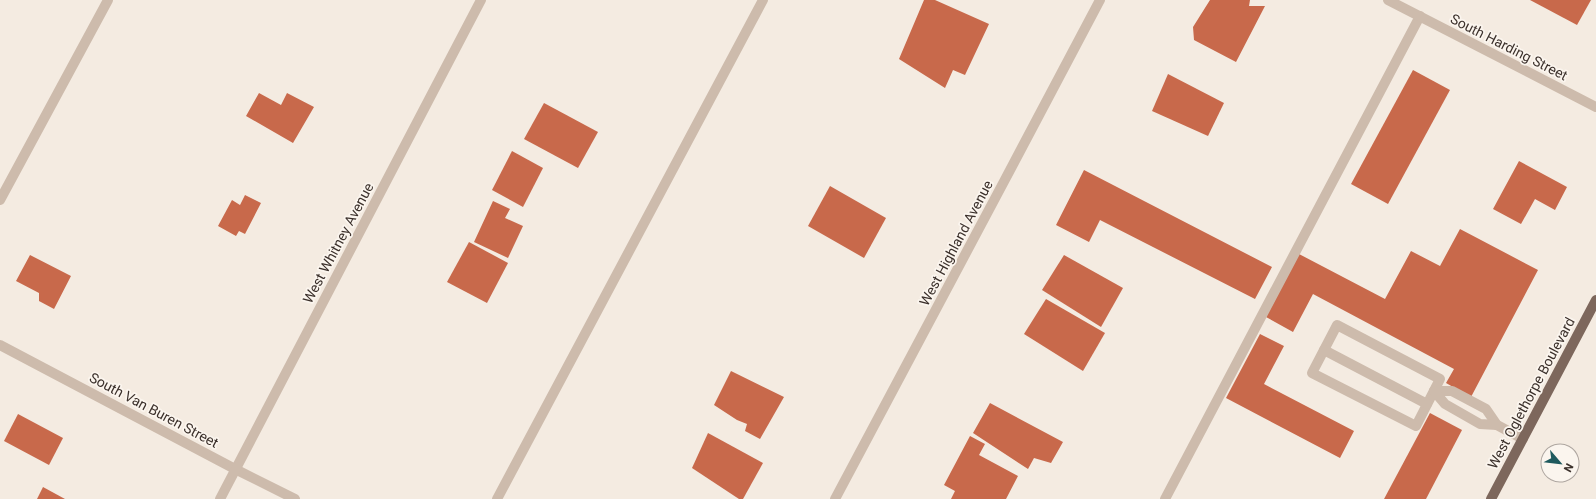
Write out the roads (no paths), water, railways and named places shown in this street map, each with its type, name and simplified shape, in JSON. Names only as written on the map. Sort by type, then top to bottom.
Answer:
[{"type":"main road","name":"West Oglethorpe Boulevard","points":[[1491,499],[1596,300]]},
{"type":"street","points":[[0,200],[108,0]]},
{"type":"street","name":"West Whitney Avenue","points":[[220,499],[234,469],[481,0]]},
{"type":"street","points":[[497,499],[763,0]]},
{"type":"street","name":"West Highland Avenue","points":[[835,499],[1100,0]]},
{"type":"street","name":"South Harding Street","points":[[1388,0],[1596,107]]},
{"type":"street","points":[[1165,499],[1420,16]]},
{"type":"street","points":[[1337,326],[1440,379],[1434,391],[1416,426],[1312,373],[1337,326]]},
{"type":"street","name":"South Van Buren Street","points":[[0,345],[234,469],[296,499]]},
{"type":"street","points":[[1324,350],[1428,404]]},
{"type":"street","points":[[1434,391],[1445,404],[1480,424],[1497,425],[1523,439]]},
{"type":"street","points":[[1434,391],[1452,391],[1486,409],[1497,425]]}]
